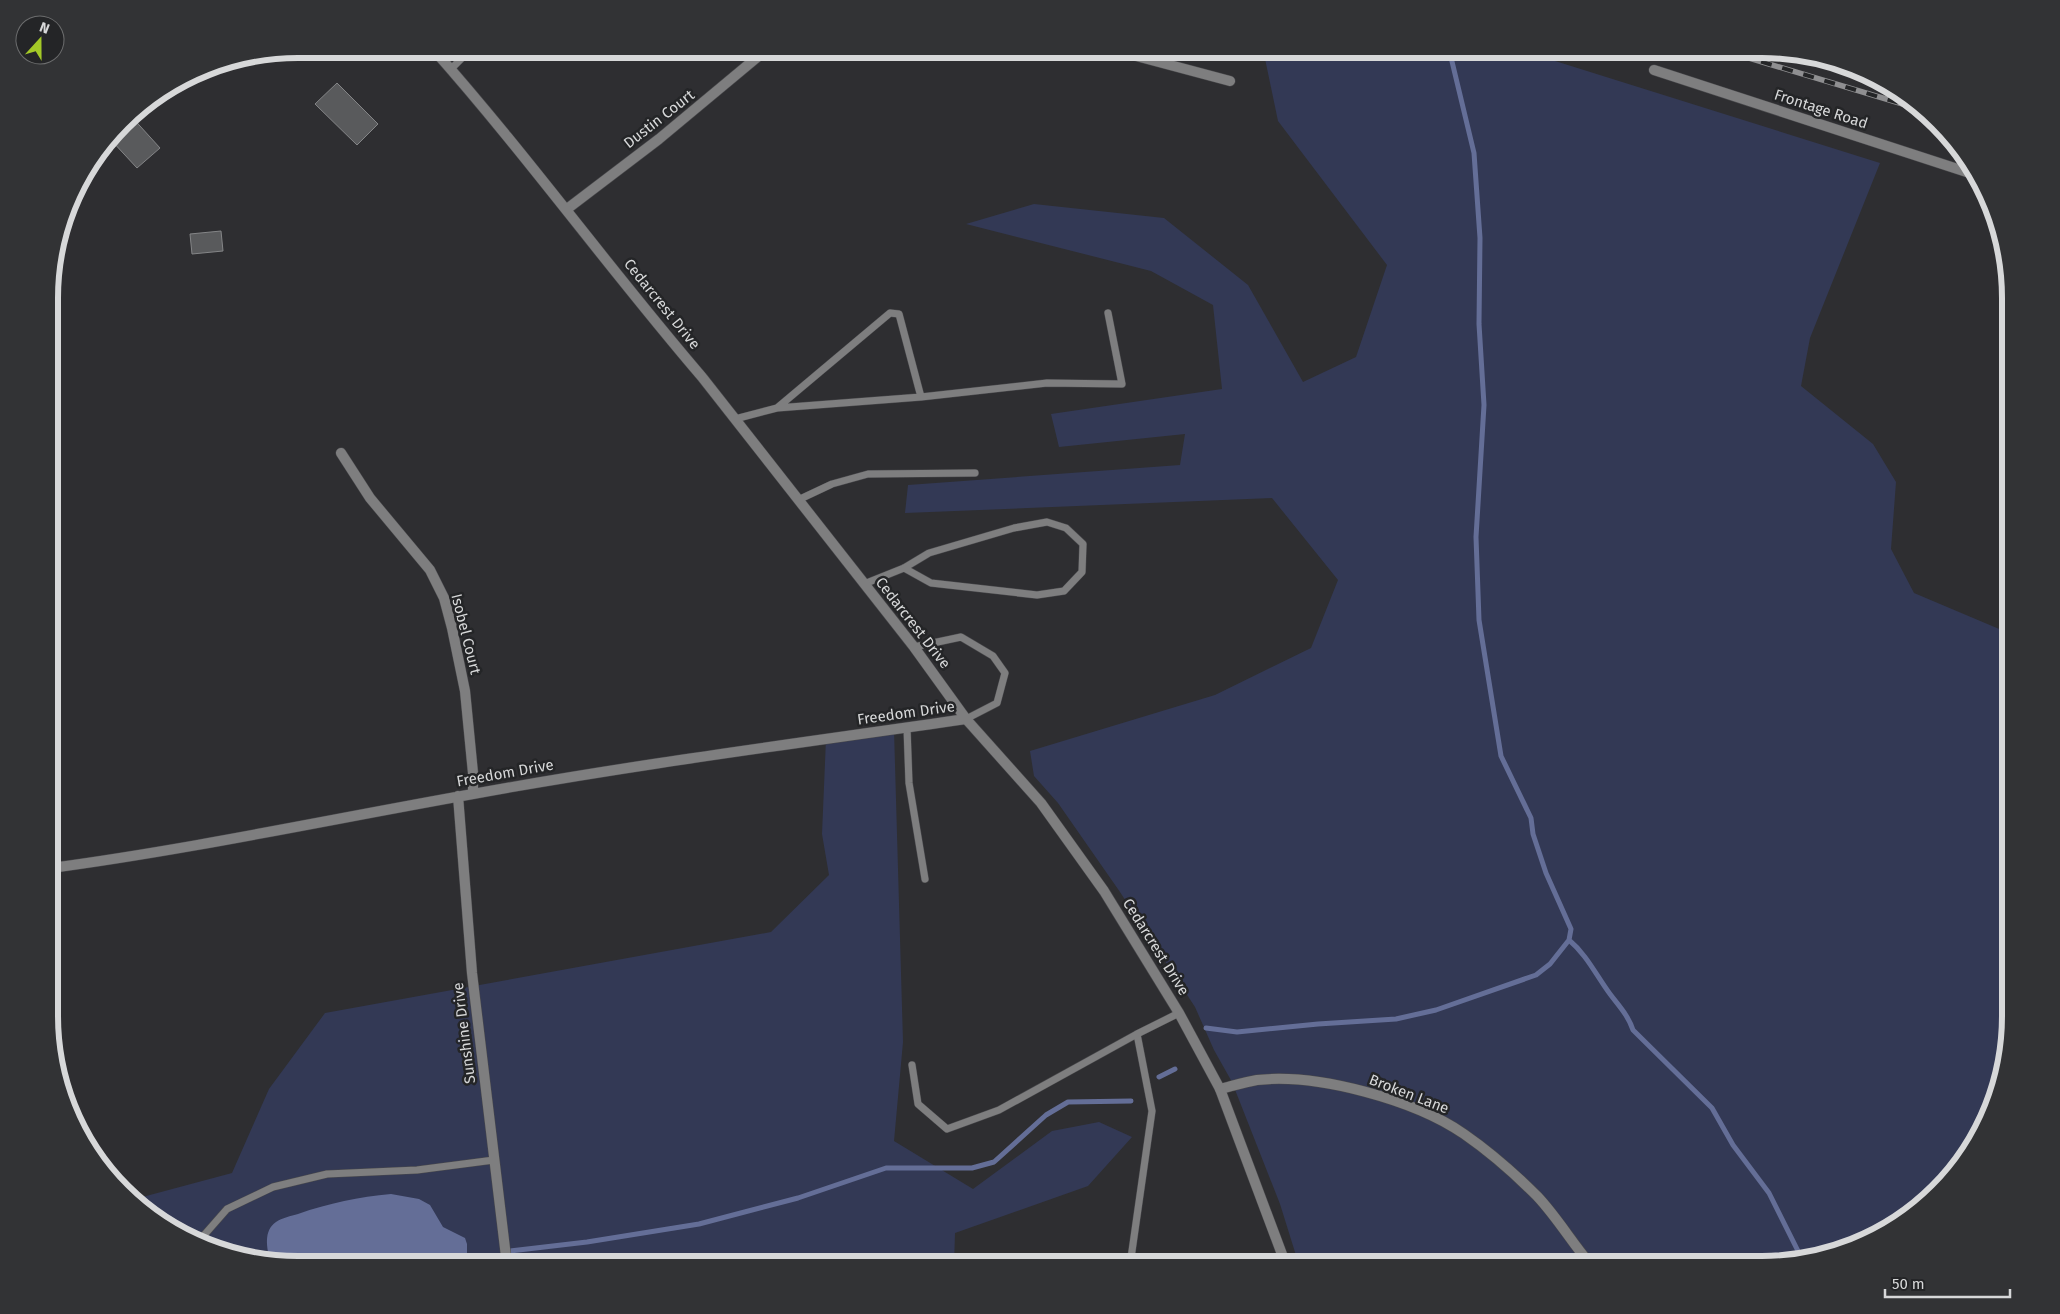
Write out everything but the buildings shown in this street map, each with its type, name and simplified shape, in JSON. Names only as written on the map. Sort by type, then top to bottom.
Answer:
[{"type":"street","name":"Cedarcrest Drive","points":[[441,58],[504,130],[735,419],[914,646],[966,719],[1041,803],[1104,892],[1179,1013],[1220,1089],[1283,1256]]},
{"type":"street","name":"Dustin Court","points":[[566,209],[659,139],[756,58]]},
{"type":"street","points":[[1144,58],[1230,81]]},
{"type":"street","name":"Frontage Road","points":[[1654,70],[1967,172]]},
{"type":"street","name":"Isobel Court","points":[[341,453],[370,498],[430,570],[444,598],[465,691],[473,773],[473,794]]},
{"type":"street","name":"Freedom Drive","points":[[58,867],[147,854],[458,796],[683,759],[966,719]]},
{"type":"street","name":"Sunshine Drive","points":[[458,796],[472,972],[506,1256]]},
{"type":"street","name":"Broken Lane","points":[[1220,1089],[1257,1080],[1319,1083],[1350,1088],[1423,1112],[1464,1134],[1536,1195],[1584,1256]]},
{"type":"lane","points":[[451,69],[462,58]]},
{"type":"lane","points":[[777,408],[890,312],[899,314],[921,397]]},
{"type":"lane","points":[[735,419],[777,408],[921,397],[1047,383],[1122,384],[1108,313]]},
{"type":"lane","points":[[798,500],[832,484],[868,474],[975,473]]},
{"type":"lane","points":[[864,584],[904,568],[929,553],[1014,528],[1047,522],[1066,528],[1083,544],[1082,572],[1064,592],[1037,595],[931,583],[904,568]]},
{"type":"lane","points":[[914,646],[961,637],[993,656],[1005,673],[997,704],[966,719]]},
{"type":"lane","points":[[906,728],[909,783],[925,879]]},
{"type":"lane","points":[[912,1065],[918,1104],[947,1129],[999,1110],[1179,1013]]},
{"type":"lane","points":[[1131,1256],[1152,1111],[1137,1034]]},
{"type":"lane","points":[[203,1237],[227,1209],[273,1187],[327,1174],[417,1170],[494,1160]]},
{"type":"shaded area","points":[[1265,58],[1546,58],[1880,163],[1810,338],[1801,386],[1873,444],[1896,482],[1891,549],[1914,593],[2002,630],[2002,1032],[1998,1063],[1990,1094],[1978,1123],[1962,1150],[1943,1175],[1921,1197],[1896,1216],[1869,1232],[1825,1248],[1778,1256],[1296,1256],[1280,1204],[1232,1082],[1214,1050],[1195,1007],[1120,892],[1058,803],[1034,776],[1030,751],[1215,695],[1311,648],[1338,580],[1272,498],[905,513],[908,485],[1180,465],[1185,434],[1059,447],[1051,414],[1222,389],[1213,305],[1151,271],[966,224],[1034,204],[1164,218],[1248,285],[1303,382],[1356,357],[1387,265],[1278,121]]},
{"type":"shaded area","points":[[894,730],[903,1042],[894,1141],[973,1189],[1052,1131],[1099,1122],[1132,1137],[1088,1186],[955,1233],[954,1256],[282,1256],[251,1252],[220,1244],[177,1224],[140,1198],[232,1173],[269,1089],[325,1013],[771,932],[829,875],[822,834],[826,739]]},
{"type":"shaded area","points":[[391,1194],[419,1199],[430,1205],[443,1227],[465,1238],[467,1256],[282,1256],[269,1254],[267,1240],[269,1230],[278,1221],[356,1199]]},
{"type":"waterway","points":[[1206,1028],[1237,1032],[1396,1019],[1436,1010],[1536,975],[1550,964],[1569,940],[1571,929],[1546,873],[1533,834],[1531,818],[1501,756],[1479,620],[1476,537],[1484,405],[1479,324],[1480,238],[1474,153],[1451,58]]},
{"type":"waterway","points":[[1569,940],[1586,959],[1626,1015],[1633,1030],[1712,1108],[1733,1145],[1769,1193],[1799,1253]]},
{"type":"waterway","points":[[1159,1077],[1175,1069]]},
{"type":"waterway","points":[[510,1251],[587,1242],[699,1224],[798,1198],[886,1168],[972,1168],[994,1162],[1046,1115],[1068,1102],[1131,1101]]},
{"type":"railway","points":[[1749,58],[1906,105]]}]
